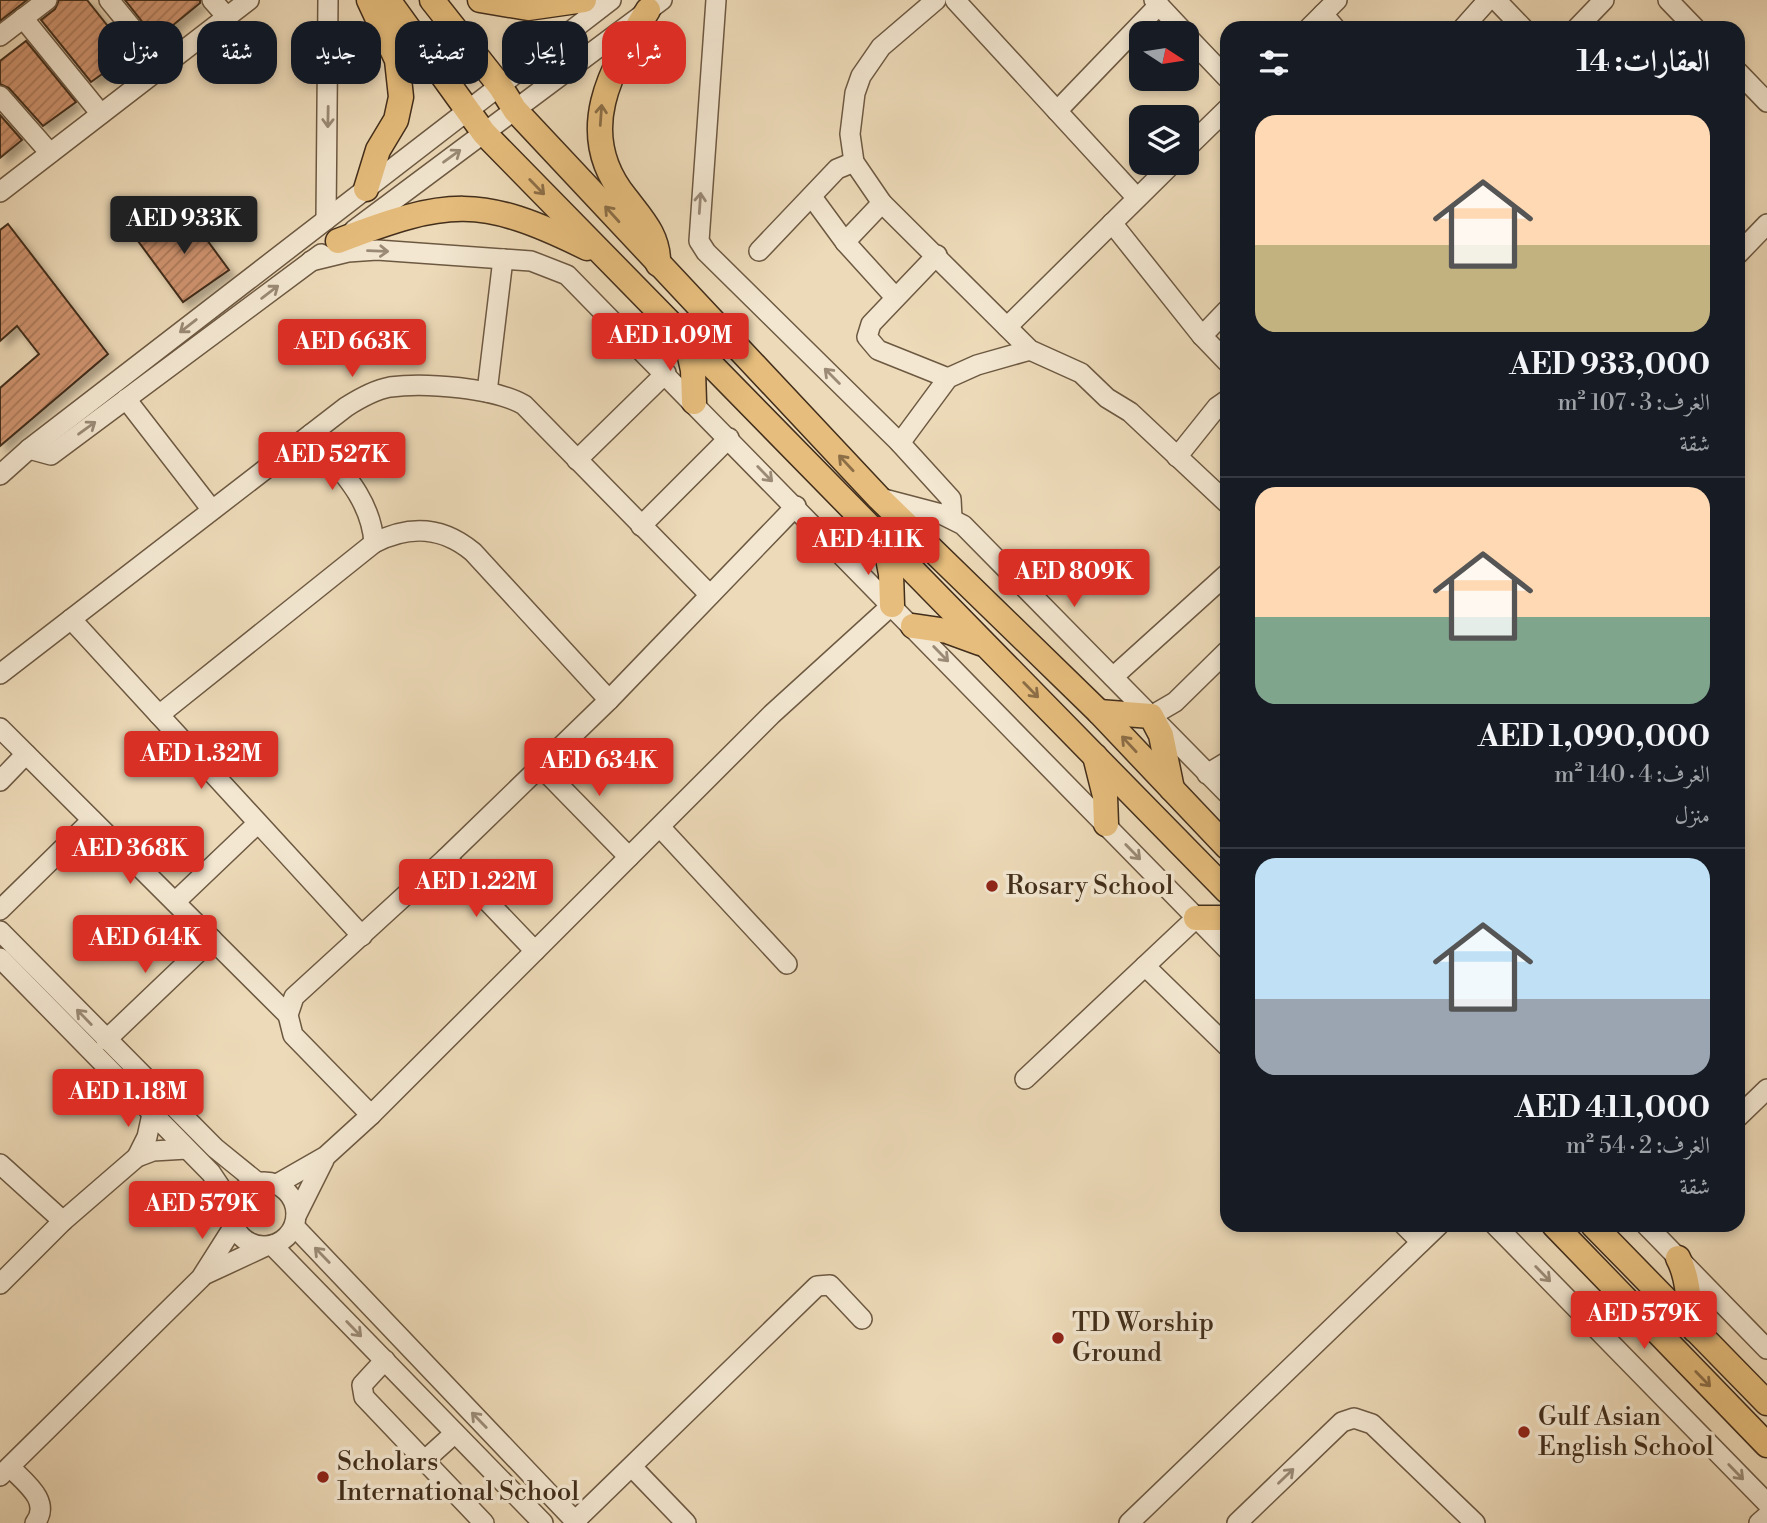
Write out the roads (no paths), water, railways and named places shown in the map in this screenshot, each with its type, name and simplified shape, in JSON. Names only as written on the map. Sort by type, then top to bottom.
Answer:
[{"type":"main road","points":[[366,189],[378,150],[396,120],[401,97],[397,60],[369,0]]},
{"type":"main road","points":[[388,0],[484,133],[1220,884]]},
{"type":"main road","points":[[432,0],[500,86],[515,110],[658,265],[879,498],[1099,712],[1220,840]]},
{"type":"main road","points":[[480,0],[528,8],[584,0]]},
{"type":"main road","points":[[655,5],[610,73],[604,89],[600,123],[604,158],[611,175],[653,235],[658,265]]},
{"type":"main road","points":[[338,241],[412,214],[471,208],[533,222],[605,257]]},
{"type":"main road","points":[[686,338],[693,370],[694,402]]},
{"type":"main road","points":[[885,542],[891,573],[892,605]]},
{"type":"main road","points":[[914,626],[947,631],[988,646]]},
{"type":"main road","points":[[1099,712],[1151,716],[1161,735],[1172,790]]},
{"type":"main road","points":[[1094,755],[1105,796],[1106,824]]},
{"type":"main road","points":[[1196,918],[1220,918]]},
{"type":"main road","points":[[1560,1232],[1767,1445]]},
{"type":"main road","points":[[1600,1232],[1767,1404]]},
{"type":"main road","points":[[1678,1258],[1686,1273],[1688,1302],[1696,1331]]},
{"type":"street","points":[[0,36],[47,0]]},
{"type":"street","points":[[109,0],[126,21]]},
{"type":"street","points":[[212,0],[226,17]]},
{"type":"street","points":[[183,50],[249,0]]},
{"type":"street","points":[[326,220],[328,0]]},
{"type":"street","points":[[0,475],[29,449],[611,0]]},
{"type":"street","points":[[716,0],[699,241],[706,252],[900,443],[951,499],[953,518]]},
{"type":"street","points":[[936,0],[880,47],[861,76],[855,93],[850,134],[854,162],[882,203],[1030,350],[1081,373],[1107,398],[1130,412],[1220,497]]},
{"type":"street","points":[[955,0],[1137,198]]},
{"type":"street","points":[[1469,21],[1488,0]]},
{"type":"street","points":[[1496,0],[1516,21]]},
{"type":"street","points":[[1584,21],[1604,0]]},
{"type":"street","points":[[1668,0],[1688,21]]},
{"type":"street","points":[[1057,111],[1156,2],[1174,21]]},
{"type":"street","points":[[29,449],[51,455],[655,5]]},
{"type":"street","points":[[23,18],[101,114]]},
{"type":"street","points":[[1199,48],[1220,70]]},
{"type":"street","points":[[1745,82],[1767,102]]},
{"type":"street","points":[[0,192],[140,84]]},
{"type":"street","points":[[0,96],[50,153]]},
{"type":"street","points":[[1199,136],[1220,116]]},
{"type":"street","points":[[760,251],[837,169],[854,162]]},
{"type":"street","points":[[1007,327],[1161,175]]},
{"type":"street","points":[[812,197],[845,242],[895,297]]},
{"type":"street","points":[[845,242],[882,203]]},
{"type":"street","points":[[1112,223],[1220,355]]},
{"type":"street","points":[[1745,247],[1767,224]]},
{"type":"street","points":[[311,261],[370,250],[542,263],[567,275],[914,626],[1220,942]]},
{"type":"street","points":[[937,256],[871,324],[867,337],[878,350],[948,378]]},
{"type":"street","points":[[487,392],[503,259]]},
{"type":"street","points":[[1202,336],[1220,317]]},
{"type":"street","points":[[900,443],[948,378],[977,365],[1030,350]]},
{"type":"street","points":[[577,460],[666,373]]},
{"type":"street","points":[[0,674],[359,398],[389,387],[421,386],[487,392],[500,394],[524,405],[710,595]]},
{"type":"street","points":[[126,399],[212,510]]},
{"type":"street","points":[[1177,457],[1220,405]]},
{"type":"street","points":[[311,434],[360,494],[370,518],[374,543]]},
{"type":"street","points":[[642,526],[729,438]]},
{"type":"street","points":[[879,498],[953,518],[963,525],[1220,786]]},
{"type":"street","points":[[371,1115],[300,1044],[289,1026],[288,1015],[294,997],[446,858],[610,700],[796,506]]},
{"type":"street","points":[[159,715],[374,543],[402,531],[418,529],[447,535],[461,542],[610,700]]},
{"type":"street","points":[[1113,677],[1220,580]]},
{"type":"street","points":[[233,1206],[246,1187],[267,1183],[326,1156],[371,1115],[772,714],[892,605]]},
{"type":"street","points":[[71,619],[362,936]]},
{"type":"street","points":[[1151,716],[1175,702],[1220,658]]},
{"type":"street","points":[[0,728],[288,1015]]},
{"type":"street","points":[[0,781],[26,754]]},
{"type":"street","points":[[1207,774],[1220,766]]},
{"type":"street","points":[[541,767],[629,858]]},
{"type":"street","points":[[0,910],[92,820]]},
{"type":"street","points":[[175,902],[258,823]]},
{"type":"street","points":[[660,827],[787,964]]},
{"type":"street","points":[[446,858],[535,951]]},
{"type":"street","points":[[1025,1079],[1196,918]]},
{"type":"street","points":[[0,931],[228,1161],[292,1197],[295,1221],[576,1522],[817,1286],[830,1285],[862,1319]]},
{"type":"street","points":[[106,1040],[212,939]]},
{"type":"street","points":[[0,958],[220,1183],[233,1206],[234,1226],[240,1237],[251,1244],[268,1246],[543,1523]]},
{"type":"street","points":[[1145,966],[1220,1039]]},
{"type":"street","points":[[1745,1110],[1767,1089]]},
{"type":"street","points":[[0,1284],[63,1222],[137,1157],[147,1137],[152,1114]]},
{"type":"street","points":[[137,1157],[153,1152],[187,1149]]},
{"type":"street","points":[[202,1277],[289,1235],[326,1156]]},
{"type":"street","points":[[0,1164],[63,1222]]},
{"type":"street","points":[[35,1523],[41,1513],[40,1503],[5,1471],[202,1277],[234,1226]]},
{"type":"street","points":[[1411,1232],[1420,1242]]},
{"type":"street","points":[[1129,1523],[1431,1232]]},
{"type":"street","points":[[1502,1232],[1767,1503]]},
{"type":"street","points":[[1653,1232],[1767,1349]]},
{"type":"street","points":[[384,1360],[365,1381],[362,1394],[484,1523]]},
{"type":"street","points":[[1237,1523],[1342,1422],[1354,1418],[1371,1424],[1475,1523]]},
{"type":"street","points":[[424,1461],[455,1433]]},
{"type":"street","points":[[633,1468],[686,1523]]},
{"type":"street","points":[[1759,1523],[1767,1516]]},
{"type":"place","name":"Rosary School","points":[[992,886]]},
{"type":"place","name":"TD Worship Ground","points":[[1058,1338]]},
{"type":"place","name":"Gulf Asian English School","points":[[1524,1432]]},
{"type":"place","name":"Scholars International School","points":[[323,1477]]}]
